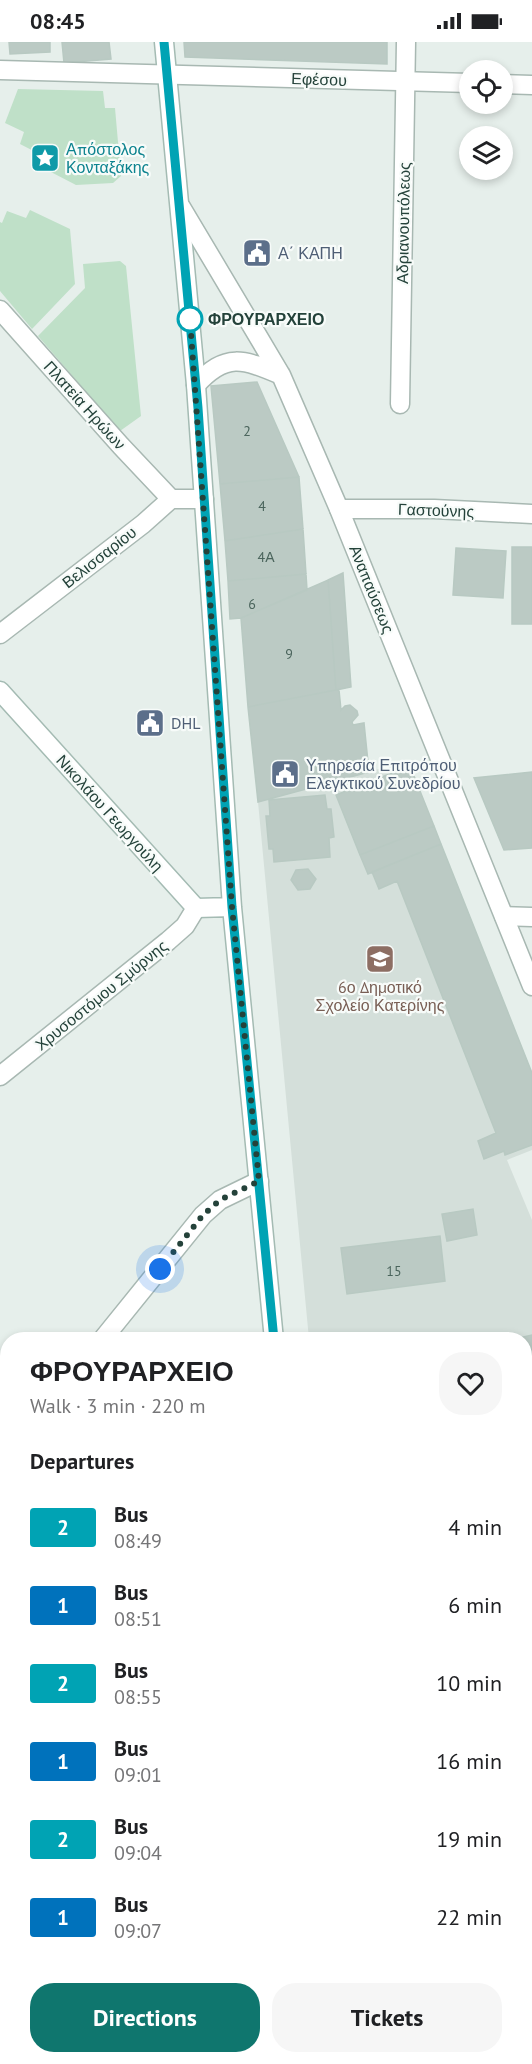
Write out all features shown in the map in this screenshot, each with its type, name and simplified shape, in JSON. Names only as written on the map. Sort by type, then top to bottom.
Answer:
[{"type":"street","points":[[164,42],[196,386],[232,907],[273,1332]]},
{"type":"street","name":"Αδριανουπόλεως","points":[[400,404],[406,42]]},
{"type":"street","points":[[0,70],[168,74]]},
{"type":"street","name":"Εφέσου","points":[[168,74],[459,83]]},
{"type":"street","points":[[513,84],[532,85]]},
{"type":"street","name":"Αναπαύσεως","points":[[181,207],[280,375],[339,509],[532,986]]},
{"type":"street","name":"Πλατεία Ηρώων","points":[[0,310],[171,499]]},
{"type":"street","points":[[196,386],[206,374],[223,364],[244,361],[280,375]]},
{"type":"street","points":[[171,499],[204,499]]},
{"type":"street","name":"Βελισσαρίου","points":[[0,634],[171,499]]},
{"type":"street","name":"Γαστούνης","points":[[339,509],[434,509],[532,514]]},
{"type":"street","name":"Νικολάου Γεωργούλη","points":[[0,691],[196,908]]},
{"type":"street","points":[[196,908],[232,907]]},
{"type":"street","name":"Χρυσοστόμου Σμύρνης","points":[[0,1076],[168,941],[184,926],[196,908]]},
{"type":"street","points":[[504,916],[532,917]]},
{"type":"street","points":[[108,1332],[203,1215],[220,1200],[259,1181]]},
{"type":"shaded area","name":"6ο Δημοτικό Σχολείο Κατερίνης","points":[[408,761],[532,1073],[532,1150],[507,1160],[532,1220],[532,1332],[308,1332],[258,802]]},
{"type":"green space","points":[[18,89],[103,91],[105,108],[115,108],[121,176],[113,183],[76,185],[47,170],[51,160],[20,144],[24,132],[5,123]]},
{"type":"green space","points":[[30,210],[70,229],[75,284],[32,329],[0,291],[0,222],[2,223],[7,211],[26,218]]},
{"type":"green space","points":[[120,261],[126,266],[141,416],[120,431],[38,336],[85,288],[83,264]]},
{"type":"building","points":[[9,42],[50,42],[50,52],[10,54]]},
{"type":"building","points":[[62,42],[109,42],[111,59],[64,63]]},
{"type":"building","points":[[184,42],[387,42],[387,64],[185,57]]},
{"type":"building","points":[[257,382],[299,477],[220,484],[211,386]]},
{"type":"building","points":[[299,477],[303,529],[225,541],[220,484]]},
{"type":"building","points":[[303,529],[306,574],[228,581],[225,541]]},
{"type":"building","points":[[512,547],[532,547],[532,624],[512,624]]},
{"type":"building","points":[[456,548],[506,551],[503,598],[453,595]]},
{"type":"building","points":[[343,573],[351,687],[336,690],[328,580]]},
{"type":"building","points":[[306,574],[307,590],[241,618],[230,619],[228,581]]},
{"type":"building","points":[[328,580],[336,690],[248,707],[241,618]]},
{"type":"building","points":[[339,690],[341,710],[350,705],[357,711],[358,715],[352,722],[353,725],[364,723],[369,772],[258,802],[248,707]]},
{"type":"building","points":[[410,766],[434,826],[360,855],[336,795]]},
{"type":"building","points":[[532,772],[532,848],[504,850],[474,778]]},
{"type":"building","points":[[325,795],[327,809],[331,809],[334,837],[329,838],[330,857],[274,862],[273,849],[269,849],[266,816],[270,816],[269,800]]},
{"type":"building","points":[[434,826],[441,844],[368,874],[360,855]]},
{"type":"building","points":[[441,844],[532,1073],[532,1145],[505,1155],[504,1151],[484,1159],[478,1141],[496,1133],[397,881],[379,889],[372,872]]},
{"type":"building","points":[[308,869],[316,879],[310,889],[298,890],[291,880],[296,870]]},
{"type":"building","points":[[473,1209],[477,1235],[447,1241],[442,1214]]},
{"type":"building","points":[[440,1236],[445,1281],[347,1294],[341,1248]]},
{"type":"bus line","name":"2","points":[[164,42],[198,408],[232,907],[273,1332]]},
{"type":"place","name":"Απόστολος Κονταξάκης","points":[[45,158]]},
{"type":"place","name":"Α΄ ΚΑΠΗ","points":[[257,253]]},
{"type":"place","name":"ΦΡΟΥΡΑΡΧΕΙΟ","points":[[190,319]]},
{"type":"place","name":"DHL","points":[[150,723]]},
{"type":"place","name":"Υπηρεσία Επιτρόπου Ελεγκτικού Συνεδρίου","points":[[285,774]]},
{"type":"place","name":"6ο Δημοτικό Σχολείο Κατερίνης","points":[[380,959]]},
{"type":"route","points":[[160,1269],[203,1215],[220,1200],[259,1181],[232,907],[190,319]]}]
